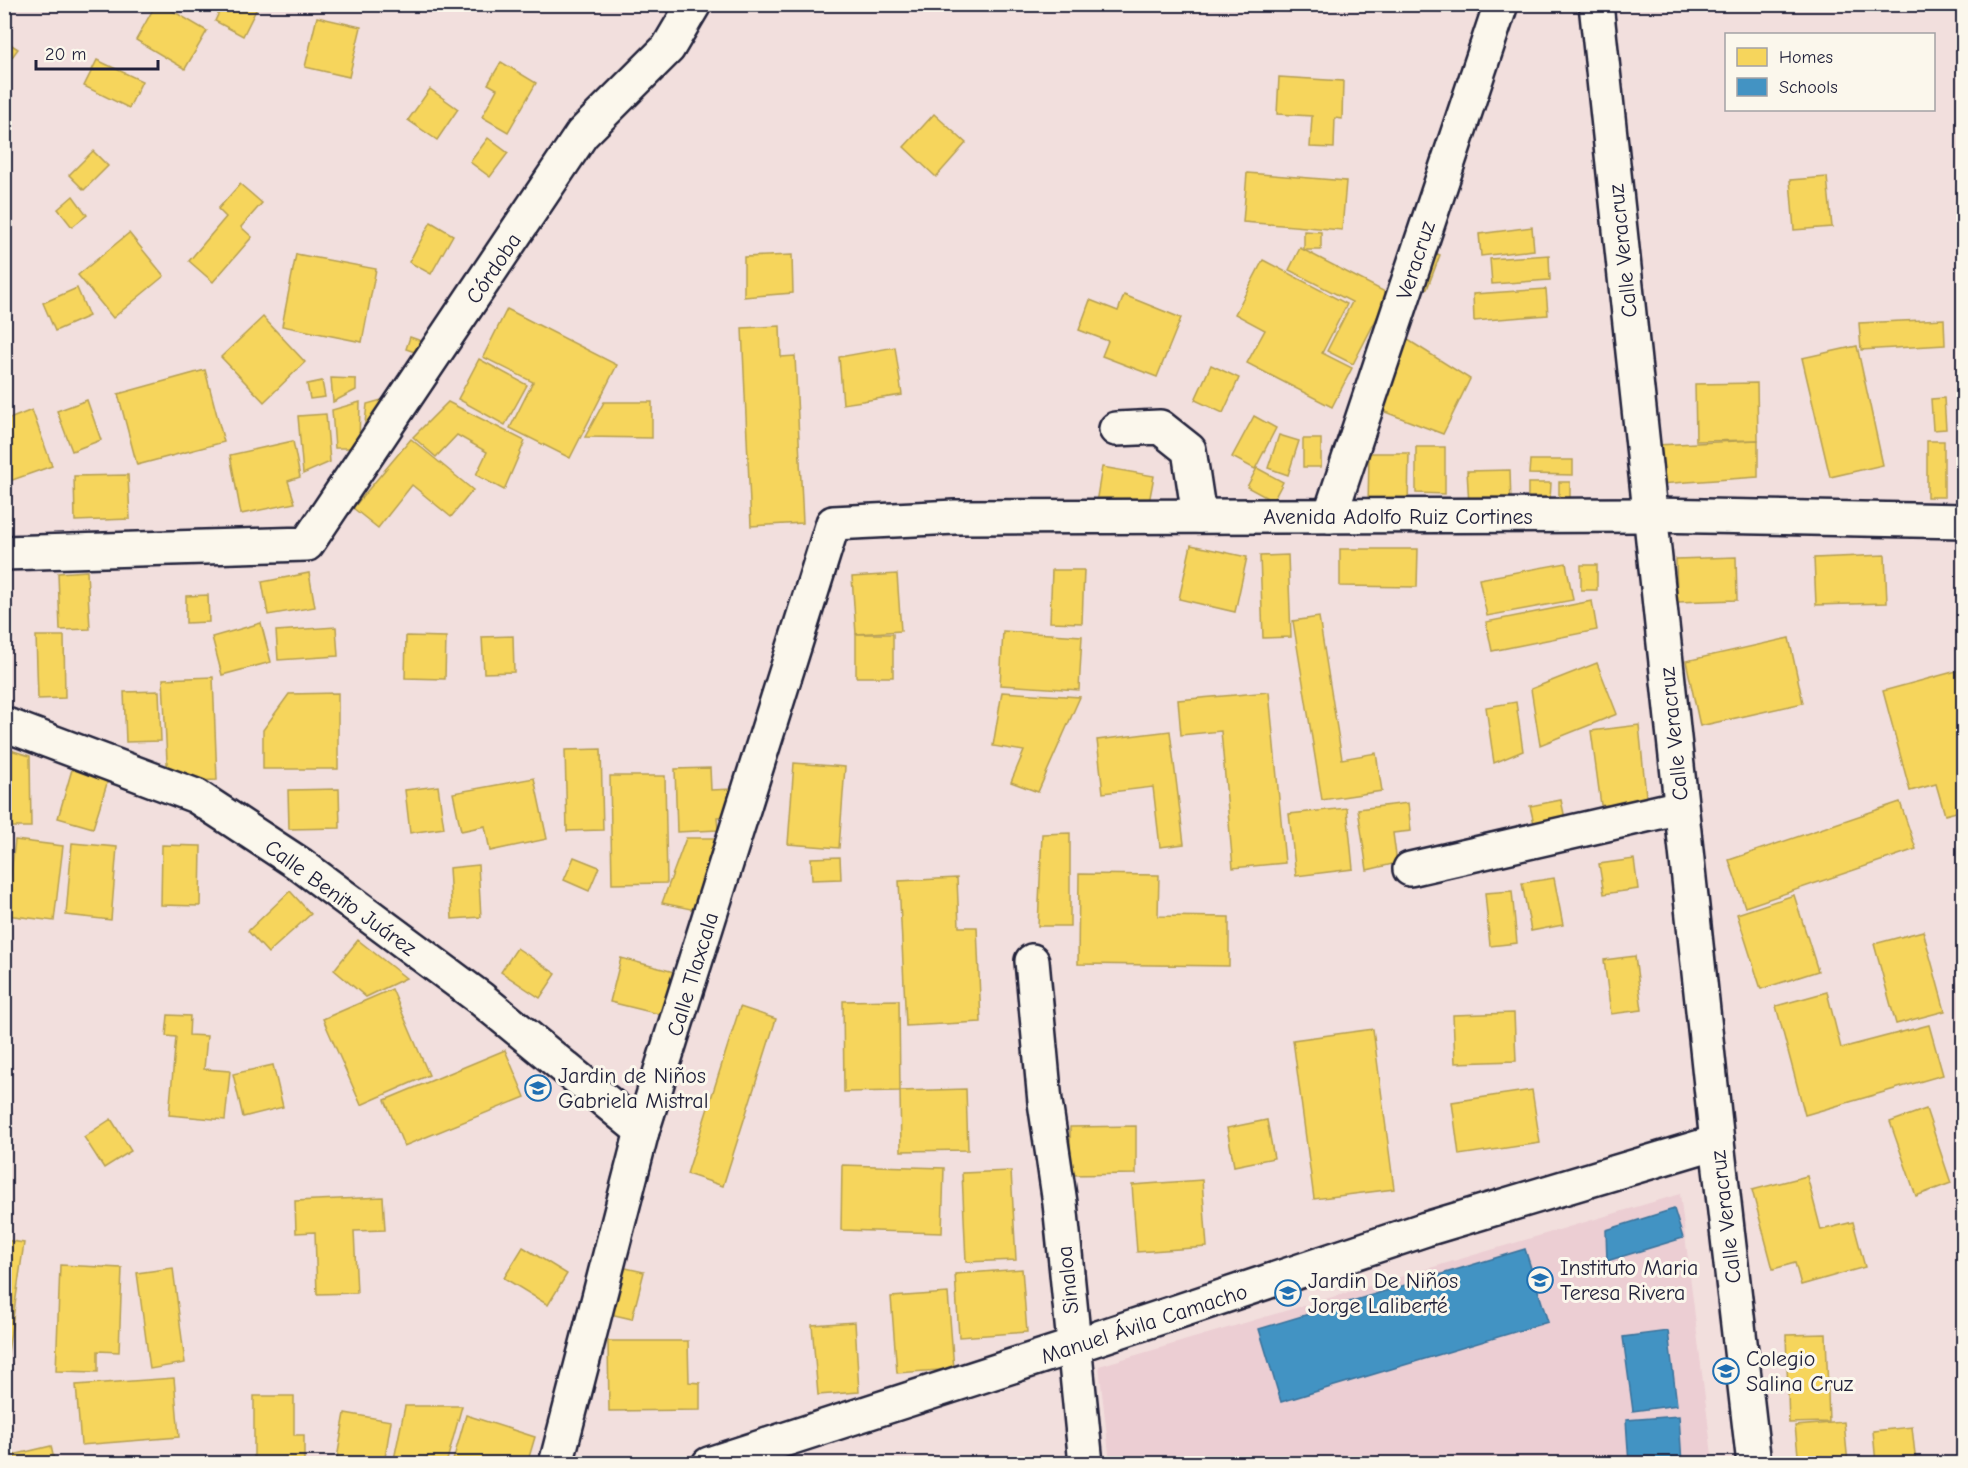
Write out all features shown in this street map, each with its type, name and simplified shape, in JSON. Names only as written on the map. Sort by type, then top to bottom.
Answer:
[{"type":"street","name":"Córdoba","points":[[4,553],[307,544],[582,134],[668,48],[694,4]]},
{"type":"street","name":"Veracruz","points":[[1330,516],[1501,4]]},
{"type":"street","name":"Calle Veracruz","points":[[1596,4],[1717,1143],[1754,1464]]},
{"type":"street","points":[[1116,429],[1160,428],[1190,450],[1199,516]]},
{"type":"street","name":"Avenida Adolfo Ruiz Cortines","points":[[834,523],[955,517],[1650,515],[1964,521]]},
{"type":"street","name":"Calle Tlaxcala","points":[[556,1464],[642,1131],[834,523]]},
{"type":"street","name":"Calle Benito Juárez","points":[[4,724],[196,796],[301,865],[480,998],[642,1131]]},
{"type":"street","points":[[1410,869],[1681,807]]},
{"type":"street","name":"Sinaloa","points":[[1032,961],[1045,1102],[1060,1203],[1086,1464]]},
{"type":"street","name":"Manuel Ávila Camacho","points":[[709,1464],[1426,1229],[1717,1143]]},
{"type":"shaded area","name":"Instituto Maria Teresa Rivera","points":[[1680,1194],[1713,1463],[1110,1463],[1099,1366]]},
{"type":"building: Homes","points":[[156,4],[161,4],[207,31],[185,69],[136,40]]},
{"type":"building: Homes","points":[[223,4],[259,4],[243,36],[215,21]]},
{"type":"building: Homes","points":[[317,17],[361,27],[349,77],[305,67]]},
{"type":"building: Homes","points":[[4,40],[18,49],[4,68]]},
{"type":"building: Homes","points":[[97,60],[142,81],[129,108],[84,86]]},
{"type":"building: Homes","points":[[501,62],[536,83],[508,132],[482,117],[497,89],[488,84]]},
{"type":"building: Homes","points":[[1279,77],[1343,81],[1342,119],[1335,118],[1334,148],[1310,147],[1312,116],[1277,114]]},
{"type":"building: Homes","points":[[430,89],[458,109],[437,140],[408,120]]},
{"type":"building: Homes","points":[[934,114],[966,143],[936,177],[904,147]]},
{"type":"building: Homes","points":[[488,138],[508,153],[490,177],[470,162]]},
{"type":"building: Homes","points":[[93,151],[108,166],[84,190],[69,175]]},
{"type":"building: Homes","points":[[1247,173],[1346,181],[1342,230],[1243,222]]},
{"type":"building: Homes","points":[[1827,177],[1832,227],[1794,230],[1790,180]]},
{"type":"building: Homes","points":[[240,184],[262,203],[241,227],[252,237],[213,282],[189,261],[226,217],[218,209]]},
{"type":"building: Homes","points":[[73,196],[87,215],[72,227],[58,209]]},
{"type":"building: Homes","points":[[431,222],[453,235],[431,274],[409,262]]},
{"type":"building: Homes","points":[[1532,227],[1534,250],[1481,256],[1479,234]]},
{"type":"building: Homes","points":[[1304,231],[1321,232],[1321,250],[1304,250]]},
{"type":"building: Homes","points":[[129,233],[164,276],[113,318],[78,275]]},
{"type":"building: Homes","points":[[1300,248],[1389,294],[1353,364],[1327,351],[1352,302],[1289,270]]},
{"type":"building: Homes","points":[[1424,249],[1440,255],[1427,289],[1412,283]]},
{"type":"building: Homes","points":[[296,254],[376,269],[362,342],[282,326]]},
{"type":"building: Homes","points":[[792,255],[793,293],[744,297],[744,257]]},
{"type":"building: Homes","points":[[1549,255],[1550,280],[1492,284],[1490,259]]},
{"type":"building: Homes","points":[[1263,260],[1347,304],[1322,353],[1352,368],[1332,407],[1247,363],[1265,330],[1235,314]]},
{"type":"building: Homes","points":[[77,288],[89,316],[55,331],[43,303]]},
{"type":"building: Homes","points":[[1546,289],[1548,315],[1474,321],[1473,294]]},
{"type":"building: Homes","points":[[1124,295],[1181,318],[1157,377],[1102,356],[1108,341],[1079,330],[1090,300],[1118,311]]},
{"type":"building: Homes","points":[[507,309],[617,365],[570,458],[510,428],[533,382],[483,357]]},
{"type":"building: Homes","points":[[263,317],[305,362],[264,402],[221,357]]},
{"type":"building: Homes","points":[[1944,319],[1945,345],[1861,350],[1859,323]]},
{"type":"building: Homes","points":[[780,326],[781,357],[795,356],[803,523],[751,526],[742,328]]},
{"type":"building: Homes","points":[[1397,333],[1470,379],[1443,434],[1372,407]]},
{"type":"building: Homes","points":[[410,337],[430,344],[427,356],[406,349]]},
{"type":"building: Homes","points":[[1857,346],[1883,465],[1830,477],[1802,358]]},
{"type":"building: Homes","points":[[895,347],[902,395],[843,404],[839,357]]},
{"type":"building: Homes","points":[[479,359],[527,385],[505,425],[458,399]]},
{"type":"building: Homes","points":[[1211,365],[1239,378],[1223,413],[1195,400]]},
{"type":"building: Homes","points":[[205,370],[224,442],[137,465],[118,394]]},
{"type":"building: Homes","points":[[331,378],[356,379],[356,390],[333,402]]},
{"type":"building: Homes","points":[[322,381],[325,397],[310,399],[307,384]]},
{"type":"building: Homes","points":[[1757,383],[1758,440],[1696,441],[1695,384]]},
{"type":"building: Homes","points":[[392,397],[364,433],[367,404]]},
{"type":"building: Homes","points":[[1944,398],[1946,429],[1933,430],[1931,399]]},
{"type":"building: Homes","points":[[87,400],[101,440],[72,451],[57,411]]},
{"type":"building: Homes","points":[[360,402],[359,448],[335,448],[332,410]]},
{"type":"building: Homes","points":[[448,402],[525,441],[504,490],[476,475],[487,452],[457,435],[436,457],[413,437]]},
{"type":"building: Homes","points":[[604,402],[652,402],[652,438],[585,437]]},
{"type":"building: Homes","points":[[32,410],[52,466],[4,483],[4,421]]},
{"type":"building: Homes","points":[[326,414],[330,462],[303,474],[298,416]]},
{"type":"building: Homes","points":[[1254,416],[1276,428],[1255,469],[1232,457]]},
{"type":"building: Homes","points":[[1279,435],[1299,441],[1288,475],[1268,468]]},
{"type":"building: Homes","points":[[411,439],[473,490],[451,517],[412,485],[378,528],[353,508]]},
{"type":"building: Homes","points":[[1303,439],[1321,439],[1321,467],[1303,467]]},
{"type":"building: Homes","points":[[1758,440],[1758,477],[1659,484],[1656,445]]},
{"type":"building: Homes","points":[[293,441],[300,477],[288,481],[295,503],[241,514],[230,455]]},
{"type":"building: Homes","points":[[1927,441],[1944,441],[1944,497],[1927,497]]},
{"type":"building: Homes","points":[[1416,447],[1445,447],[1445,494],[1416,493]]},
{"type":"building: Homes","points":[[1369,453],[1409,453],[1408,509],[1368,509]]},
{"type":"building: Homes","points":[[1530,460],[1573,460],[1573,475],[1529,474]]},
{"type":"building: Homes","points":[[1102,467],[1154,476],[1147,513],[1096,503]]},
{"type":"building: Homes","points":[[1257,468],[1283,482],[1273,501],[1247,487]]},
{"type":"building: Homes","points":[[1510,470],[1511,504],[1469,505],[1467,471]]},
{"type":"building: Homes","points":[[128,475],[130,519],[75,521],[74,476]]},
{"type":"building: Homes","points":[[1559,482],[1570,482],[1570,500],[1559,500]]},
{"type":"building: Homes","points":[[1528,483],[1551,483],[1550,500],[1528,500]]},
{"type":"building: Homes","points":[[1191,545],[1247,557],[1235,612],[1179,599]]},
{"type":"building: Homes","points":[[1340,549],[1418,549],[1417,587],[1340,586]]},
{"type":"building: Homes","points":[[1288,555],[1291,637],[1263,638],[1260,556]]},
{"type":"building: Homes","points":[[1885,555],[1887,603],[1816,605],[1814,558]]},
{"type":"building: Homes","points":[[1736,557],[1737,600],[1677,602],[1676,559]]},
{"type":"building: Homes","points":[[1566,563],[1573,600],[1487,616],[1479,579]]},
{"type":"building: Homes","points":[[1581,565],[1597,565],[1597,590],[1581,590]]},
{"type":"building: Homes","points":[[1052,570],[1084,570],[1082,623],[1050,622]]},
{"type":"building: Homes","points":[[87,571],[90,629],[60,630],[58,573]]},
{"type":"building: Homes","points":[[309,573],[315,607],[268,615],[262,582]]},
{"type":"building: Homes","points":[[897,574],[901,631],[856,634],[852,577]]},
{"type":"building: Homes","points":[[208,595],[209,622],[186,623],[186,596]]},
{"type":"building: Homes","points":[[1592,601],[1597,630],[1492,651],[1486,622]]},
{"type":"building: Homes","points":[[1319,617],[1342,759],[1376,753],[1382,791],[1322,800],[1293,621]]},
{"type":"building: Homes","points":[[261,623],[271,662],[222,675],[212,637]]},
{"type":"building: Homes","points":[[336,627],[338,656],[278,660],[276,631]]},
{"type":"building: Homes","points":[[1964,628],[1964,652],[1957,630]]},
{"type":"building: Homes","points":[[1003,631],[1082,636],[1079,690],[1000,685]]},
{"type":"building: Homes","points":[[856,634],[893,634],[893,677],[856,677]]},
{"type":"building: Homes","points":[[36,636],[64,636],[65,698],[38,699]]},
{"type":"building: Homes","points":[[406,636],[446,637],[445,679],[405,678]]},
{"type":"building: Homes","points":[[513,636],[514,672],[484,673],[482,637]]},
{"type":"building: Homes","points":[[1789,638],[1803,703],[1700,726],[1686,661]]},
{"type":"building: Homes","points":[[1597,663],[1617,714],[1540,745],[1531,689]]},
{"type":"building: Homes","points":[[1964,669],[1964,810],[1945,815],[1936,784],[1910,791],[1883,691]]},
{"type":"building: Homes","points":[[213,677],[217,780],[168,782],[163,679]]},
{"type":"building: Homes","points":[[159,691],[161,741],[126,742],[124,692]]},
{"type":"building: Homes","points":[[1002,692],[1080,697],[1038,792],[1011,782],[1024,751],[993,746]]},
{"type":"building: Homes","points":[[1269,692],[1285,863],[1233,868],[1221,731],[1181,735],[1178,700]]},
{"type":"building: Homes","points":[[338,693],[338,769],[263,769],[263,730],[289,694]]},
{"type":"building: Homes","points":[[1516,702],[1523,751],[1494,763],[1486,707]]},
{"type":"building: Homes","points":[[1639,725],[1647,806],[1601,805],[1591,731]]},
{"type":"building: Homes","points":[[1170,731],[1184,844],[1160,847],[1153,787],[1103,793],[1097,740]]},
{"type":"building: Homes","points":[[4,748],[30,756],[31,827],[4,827]]},
{"type":"building: Homes","points":[[601,749],[603,830],[567,831],[565,750]]},
{"type":"building: Homes","points":[[794,763],[845,767],[839,848],[788,844]]},
{"type":"building: Homes","points":[[73,766],[109,777],[93,828],[58,818]]},
{"type":"building: Homes","points":[[710,768],[711,790],[732,789],[734,816],[717,817],[718,830],[677,832],[675,769]]},
{"type":"building: Homes","points":[[610,776],[665,776],[667,883],[612,884]]},
{"type":"building: Homes","points":[[534,778],[547,839],[490,851],[485,826],[461,831],[453,793]]},
{"type":"building: Homes","points":[[438,786],[444,828],[410,833],[405,790]]},
{"type":"building: Homes","points":[[339,789],[340,828],[289,829],[288,790]]},
{"type":"building: Homes","points":[[1561,800],[1566,823],[1535,828],[1530,806]]},
{"type":"building: Homes","points":[[1900,802],[1916,849],[1745,907],[1729,860]]},
{"type":"building: Homes","points":[[1408,803],[1411,831],[1393,833],[1397,863],[1367,870],[1358,809]]},
{"type":"building: Homes","points":[[1347,808],[1353,869],[1296,876],[1289,814]]},
{"type":"building: Homes","points":[[4,832],[6,832],[4,886]]},
{"type":"building: Homes","points":[[1070,833],[1070,926],[1038,926],[1042,834]]},
{"type":"building: Homes","points":[[686,838],[729,838],[700,911],[662,903]]},
{"type":"building: Homes","points":[[15,840],[63,846],[54,921],[6,915]]},
{"type":"building: Homes","points":[[72,843],[117,847],[111,920],[66,915]]},
{"type":"building: Homes","points":[[162,845],[201,846],[200,906],[161,905]]},
{"type":"building: Homes","points":[[574,857],[599,867],[589,891],[564,880]]},
{"type":"building: Homes","points":[[840,857],[841,879],[812,880],[811,858]]},
{"type":"building: Homes","points":[[1634,859],[1638,889],[1604,894],[1599,864]]},
{"type":"building: Homes","points":[[478,865],[481,917],[452,919],[449,868]]},
{"type":"building: Homes","points":[[1079,874],[1159,875],[1158,916],[1229,917],[1229,966],[1078,964]]},
{"type":"building: Homes","points":[[957,878],[959,927],[977,927],[981,1022],[906,1026],[899,881]]},
{"type":"building: Homes","points":[[1554,878],[1563,925],[1531,931],[1522,883]]},
{"type":"building: Homes","points":[[290,891],[311,914],[268,953],[248,931]]},
{"type":"building: Homes","points":[[1512,891],[1517,943],[1490,946],[1485,893]]},
{"type":"building: Homes","points":[[1794,895],[1818,971],[1761,989],[1737,914]]},
{"type":"building: Homes","points":[[1923,931],[1945,1011],[1896,1024],[1874,944]]},
{"type":"building: Homes","points":[[358,940],[406,978],[366,997],[334,970]]},
{"type":"building: Homes","points":[[517,948],[556,974],[540,998],[501,972]]},
{"type":"building: Homes","points":[[1635,956],[1642,1010],[1611,1014],[1604,960]]},
{"type":"building: Homes","points":[[621,958],[678,973],[667,1016],[610,1002]]},
{"type":"building: Homes","points":[[392,989],[429,1075],[361,1105],[323,1019]]},
{"type":"building: Homes","points":[[1827,992],[1841,1048],[1929,1025],[1943,1075],[1805,1115],[1776,1006]]},
{"type":"building: Homes","points":[[899,1000],[900,1091],[844,1092],[843,1001]]},
{"type":"building: Homes","points":[[740,1007],[776,1019],[723,1186],[687,1174]]},
{"type":"building: Homes","points":[[1514,1013],[1516,1061],[1455,1063],[1453,1015]]},
{"type":"building: Homes","points":[[168,1015],[190,1016],[189,1035],[207,1036],[204,1069],[230,1071],[225,1120],[169,1115],[176,1037],[166,1036]]},
{"type":"building: Homes","points":[[1373,1029],[1394,1189],[1314,1199],[1293,1040]]},
{"type":"building: Homes","points":[[505,1050],[525,1097],[404,1146],[385,1100]]},
{"type":"building: Homes","points":[[273,1065],[283,1107],[243,1117],[233,1074]]},
{"type":"building: Homes","points":[[966,1089],[968,1150],[901,1151],[900,1091]]},
{"type":"building: Homes","points":[[1532,1090],[1540,1143],[1459,1155],[1452,1102]]},
{"type":"building: Homes","points":[[1926,1109],[1951,1183],[1916,1196],[1890,1122]]},
{"type":"building: Homes","points":[[111,1119],[131,1151],[104,1168],[84,1137]]},
{"type":"building: Homes","points":[[1267,1120],[1274,1158],[1234,1166],[1227,1128]]},
{"type":"building: Homes","points":[[1136,1126],[1136,1174],[1070,1175],[1070,1127]]},
{"type":"building: Homes","points":[[842,1165],[944,1168],[942,1233],[841,1230]]},
{"type":"building: Homes","points":[[1011,1171],[1016,1260],[966,1262],[962,1173]]},
{"type":"building: Homes","points":[[1807,1176],[1821,1230],[1853,1222],[1865,1267],[1801,1285],[1795,1263],[1773,1269],[1752,1190]]},
{"type":"building: Homes","points":[[1202,1180],[1207,1247],[1137,1252],[1132,1185]]},
{"type":"building: Homes","points":[[383,1197],[385,1230],[354,1231],[357,1293],[317,1294],[315,1232],[296,1233],[295,1201]]},
{"type":"building: Homes","points":[[4,1240],[24,1243],[5,1373],[4,1372]]},
{"type":"building: Homes","points":[[523,1247],[567,1274],[548,1305],[504,1278]]},
{"type":"building: Homes","points":[[60,1265],[122,1268],[119,1352],[98,1351],[98,1372],[56,1371]]},
{"type":"building: Homes","points":[[621,1267],[644,1272],[632,1319],[610,1314]]},
{"type":"building: Homes","points":[[173,1268],[185,1363],[150,1369],[137,1273]]},
{"type":"building: Homes","points":[[1022,1269],[1027,1332],[959,1337],[955,1274]]},
{"type":"building: Homes","points":[[948,1293],[954,1369],[897,1373],[891,1297]]},
{"type":"building: Homes","points":[[855,1322],[859,1392],[818,1395],[812,1325]]},
{"type":"building: Homes","points":[[1826,1334],[1829,1422],[1789,1423],[1786,1335]]},
{"type":"building: Homes","points":[[608,1341],[688,1341],[689,1382],[700,1383],[700,1410],[609,1411]]},
{"type":"building: Homes","points":[[174,1378],[179,1437],[81,1445],[76,1385]]},
{"type":"building: Homes","points":[[254,1396],[294,1396],[294,1435],[304,1435],[304,1464],[254,1464]]},
{"type":"building: Homes","points":[[405,1406],[462,1406],[446,1464],[393,1464]]},
{"type":"building: Homes","points":[[345,1413],[391,1421],[384,1464],[336,1464]]},
{"type":"building: Homes","points":[[466,1415],[535,1437],[527,1464],[452,1464]]},
{"type":"building: Homes","points":[[1844,1422],[1848,1464],[1799,1464],[1795,1426]]},
{"type":"building: Homes","points":[[1912,1427],[1916,1464],[1876,1464],[1873,1431]]},
{"type":"building: Homes","points":[[51,1446],[55,1464],[4,1464],[4,1457]]},
{"type":"building: Schools","points":[[1674,1209],[1683,1238],[1607,1261],[1606,1230]]},
{"type":"building: Schools","points":[[1525,1249],[1548,1322],[1281,1402],[1259,1329]]},
{"type":"building: Schools","points":[[1668,1331],[1677,1405],[1633,1411],[1623,1337]]},
{"type":"building: Schools","points":[[1679,1416],[1682,1464],[1629,1464],[1626,1420]]},
{"type":"place","name":"Jardin de Niños Gabriela Mistral","points":[[538,1088]]},
{"type":"place","name":"Instituto Maria Teresa Rivera","points":[[1540,1280]]},
{"type":"place","name":"Jardin De Niños Jorge Laliberté","points":[[1288,1293]]},
{"type":"place","name":"Colegio Salina Cruz","points":[[1726,1371]]}]
